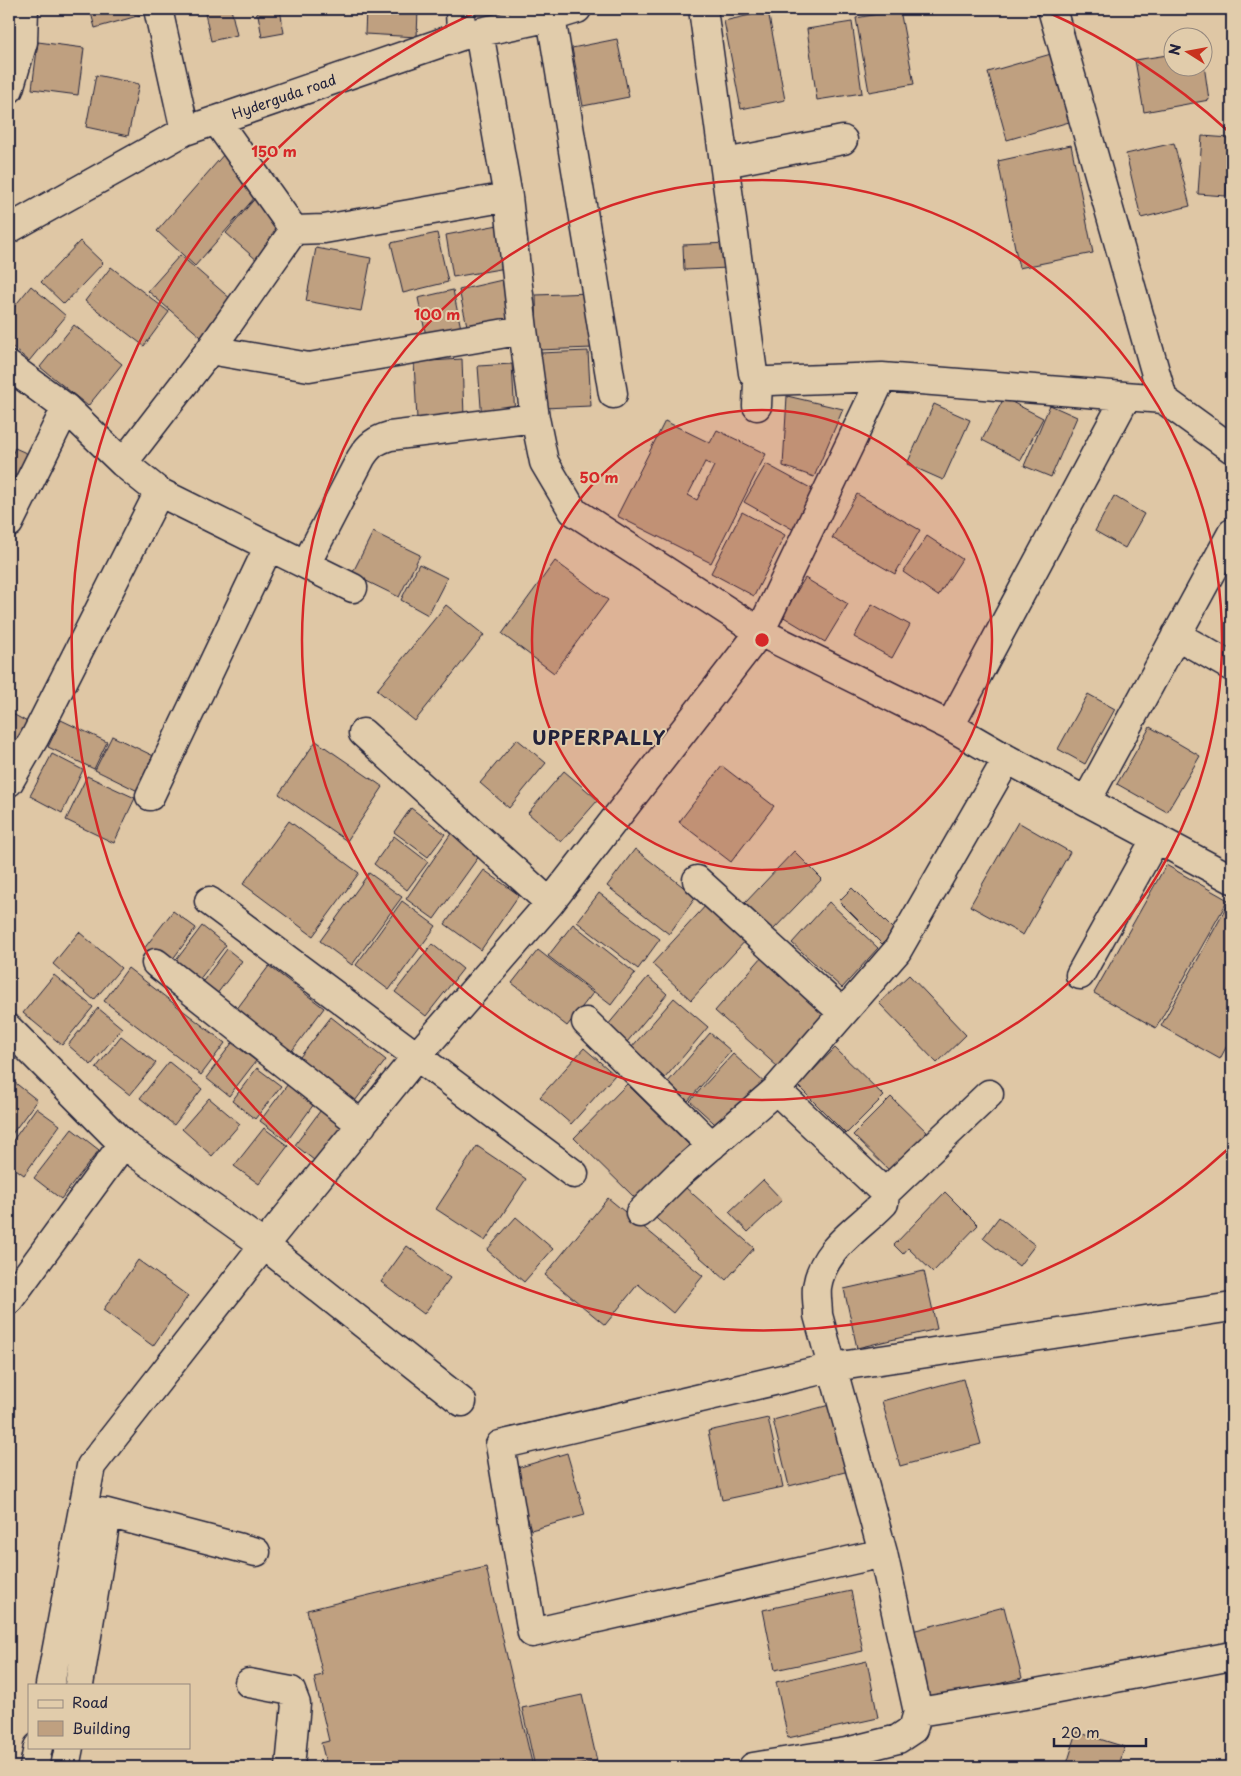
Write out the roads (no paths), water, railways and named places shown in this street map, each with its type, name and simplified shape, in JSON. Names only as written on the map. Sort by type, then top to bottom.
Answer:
[{"type":"street","points":[[9,89],[16,40],[24,9]]},
{"type":"street","points":[[158,9],[185,131]]},
{"type":"street","points":[[460,9],[470,34],[508,197],[535,418],[544,462],[573,511],[760,632],[950,726],[1007,759],[1232,879]]},
{"type":"street","name":"Hyderguda road","points":[[9,229],[185,131],[470,34],[551,17],[577,9]]},
{"type":"street","points":[[703,9],[757,393],[768,382],[882,377],[1163,399],[1232,449]]},
{"type":"street","points":[[1052,9],[1163,399]]},
{"type":"street","points":[[551,17],[613,394]]},
{"type":"street","points":[[216,120],[294,230]]},
{"type":"street","points":[[725,163],[844,140]]},
{"type":"street","points":[[294,230],[324,229],[508,197]]},
{"type":"street","points":[[123,463],[210,350],[294,230]]},
{"type":"street","points":[[210,350],[309,367],[524,330]]},
{"type":"street","points":[[9,368],[66,408],[123,463],[159,492],[353,588]]},
{"type":"street","points":[[79,1684],[95,1511],[91,1466],[264,1245],[416,1057],[550,902],[760,632],[882,377]]},
{"type":"street","points":[[950,726],[1126,397]]},
{"type":"street","points":[[9,523],[66,408]]},
{"type":"street","points":[[306,564],[361,458],[368,446],[378,439],[535,418]]},
{"type":"street","points":[[9,782],[35,737],[159,492]]},
{"type":"street","points":[[1087,800],[1232,533]]},
{"type":"street","points":[[150,796],[269,546]]},
{"type":"street","points":[[1176,635],[1232,667]]},
{"type":"street","points":[[363,733],[550,902]]},
{"type":"street","points":[[640,1213],[678,1175],[776,1090],[897,952],[1007,759]]},
{"type":"street","points":[[1080,975],[1156,838]]},
{"type":"street","points":[[697,880],[843,1013]]},
{"type":"street","points":[[209,902],[574,1174]]},
{"type":"street","points":[[156,963],[362,1125]]},
{"type":"street","points":[[586,1022],[712,1146]]},
{"type":"street","points":[[9,1029],[123,1144],[264,1245],[462,1402]]},
{"type":"street","points":[[776,1090],[885,1193]]},
{"type":"street","points":[[753,1767],[844,1759],[898,1739],[913,1729],[918,1712],[883,1553],[834,1367],[818,1315],[817,1288],[824,1263],[833,1249],[884,1203],[885,1193],[989,1094]]},
{"type":"street","points":[[9,1300],[123,1144]]},
{"type":"street","points":[[883,1553],[532,1633],[500,1445],[834,1367],[1232,1307]]},
{"type":"street","points":[[95,1511],[256,1552]]},
{"type":"street","points":[[50,1684],[95,1511]]},
{"type":"street","points":[[918,1712],[1031,1694],[1232,1656]]},
{"type":"street","points":[[248,1683],[290,1691],[296,1704],[290,1767]]},
{"type":"street","points":[[34,1767],[38,1748]]},
{"type":"street","points":[[65,1767],[69,1748]]},
{"type":"district","name":"UPPERPALLY","points":[[599,738]]}]
